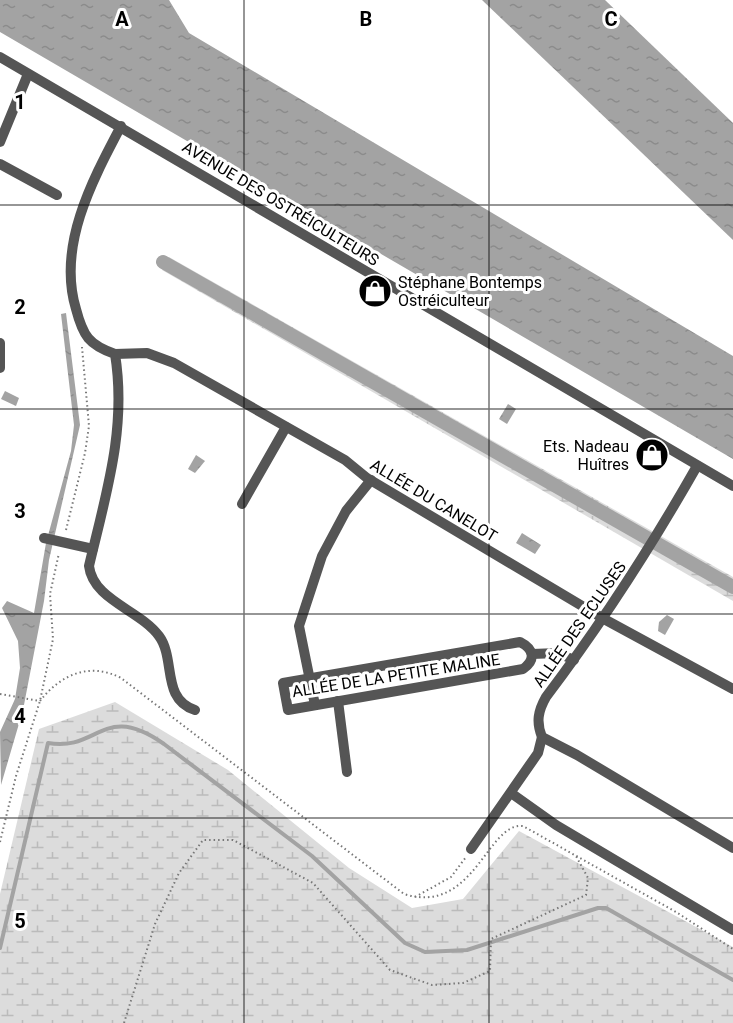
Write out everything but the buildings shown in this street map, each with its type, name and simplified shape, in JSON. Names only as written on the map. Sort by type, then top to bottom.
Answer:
[{"type":"street","name":"AVENUE DES OSTRÉICULTEURS","points":[[0,57],[733,486]]},
{"type":"street","points":[[0,142],[28,74]]},
{"type":"street","points":[[121,126],[84,203],[75,231],[70,264],[74,302],[82,331],[97,348],[116,354],[121,387],[117,446],[89,566],[91,578],[105,593],[165,644],[174,692],[182,702],[195,710]]},
{"type":"street","points":[[0,164],[57,195]]},
{"type":"street","points":[[0,343],[0,368]]},
{"type":"street","name":"ALLÉE DU CANELOT","points":[[116,354],[147,353],[174,363],[345,460],[371,480],[604,619],[733,689]]},
{"type":"street","points":[[242,504],[286,428]]},
{"type":"street","name":"ALLÉE DES ECLUSES","points":[[542,737],[537,722],[540,707],[604,619],[649,551],[698,466]]},
{"type":"street","points":[[315,705],[300,626],[322,556],[346,511],[371,480]]},
{"type":"street","points":[[44,538],[62,544],[93,549]]},
{"type":"street","name":"ALLÉE DE LA PETITE MALINE","points":[[520,642],[527,645],[532,654],[531,662],[523,669],[288,710],[285,698],[283,683],[309,678],[520,642]]},
{"type":"street","name":"ALLÉE DE LA PETITE MALINE","points":[[532,654],[558,654],[574,660]]},
{"type":"street","points":[[338,701],[347,772]]},
{"type":"street","points":[[471,849],[538,753],[542,737],[577,755],[733,848]]},
{"type":"street","points":[[512,793],[556,825],[733,930]]},
{"type":"path","points":[[0,842],[16,776],[40,701],[53,639],[50,594],[85,453],[89,426],[82,346]]},
{"type":"path","points":[[40,701],[47,692],[72,674],[91,670],[112,674],[311,822],[395,890],[415,897],[432,898],[462,882],[503,835],[518,825],[574,853],[676,912],[733,949]]},
{"type":"path","points":[[0,694],[40,701]]},
{"type":"path","points":[[124,1023],[154,924],[179,873],[203,840],[234,840],[313,883],[390,970],[432,985],[463,983],[490,971],[492,939],[586,895],[588,878],[574,853]]},
{"type":"path","points":[[415,897],[451,877],[471,849]]},
{"type":"green space","points":[[169,257],[733,577],[733,601],[162,270]]},
{"type":"green space","points":[[115,702],[228,770],[349,868],[412,908],[463,899],[519,831],[733,947],[733,1023],[0,1023],[0,894],[39,729]]},
{"type":"water","points":[[0,0],[169,0],[189,33],[733,356],[733,459],[0,32]]},
{"type":"water","points":[[482,0],[605,0],[733,123],[733,240]]},
{"type":"water","points":[[66,313],[80,425],[49,560],[44,601],[23,710],[1,785],[0,732],[15,699],[20,668],[18,641],[2,608],[7,601],[34,613],[46,543],[71,451],[74,425],[61,314]]},
{"type":"water","points":[[5,391],[19,398],[16,406],[1,399]]},
{"type":"water","points":[[508,404],[516,409],[507,424],[499,419]]},
{"type":"water","points":[[196,455],[205,461],[195,473],[188,469]]},
{"type":"water","points":[[522,533],[541,545],[535,554],[516,543]]},
{"type":"water","points":[[667,615],[674,619],[665,635],[658,631],[659,622]]},
{"type":"waterway","points":[[163,262],[733,587]]},
{"type":"waterway","points":[[0,948],[48,743],[65,744],[114,727],[127,727],[144,732],[164,744],[312,856],[405,943],[425,952],[467,950],[598,908],[606,908],[733,980]]},
{"type":"place","name":"Stéphane Bontemps Ostréiculteur","points":[[375,291]]},
{"type":"place","name":"Ets. Nadeau Huîtres","points":[[652,455]]}]
